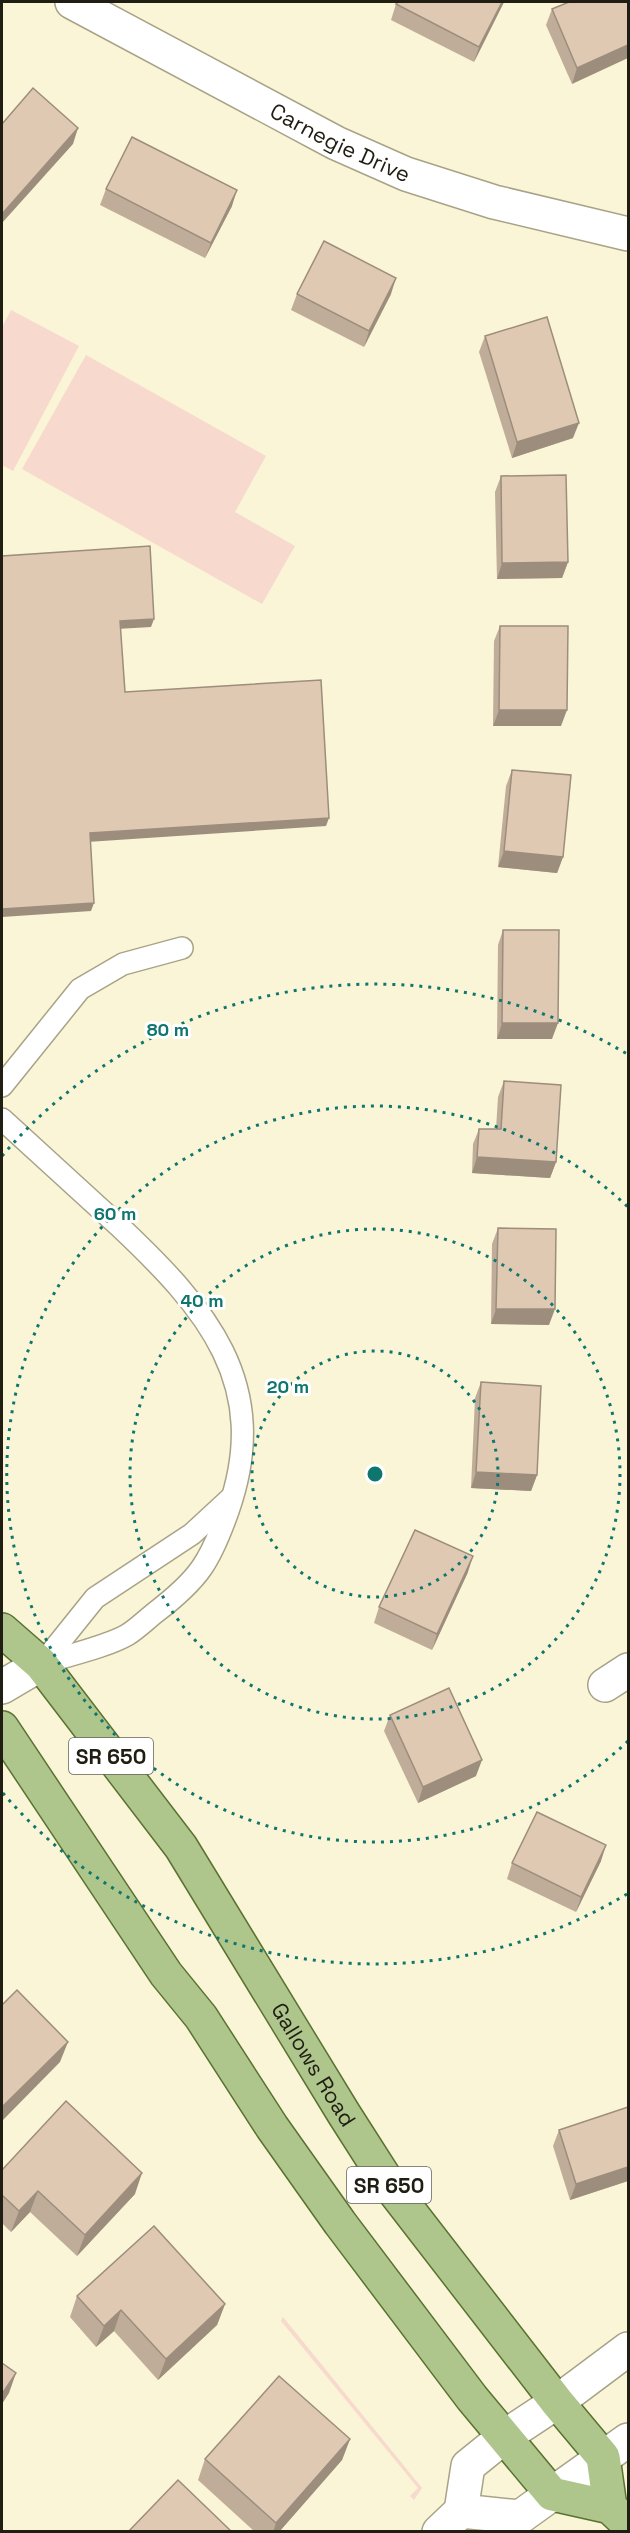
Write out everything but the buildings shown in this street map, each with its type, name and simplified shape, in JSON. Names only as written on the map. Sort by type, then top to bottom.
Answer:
[{"type":"main road","name":"Gallows Road","points":[[2,1630],[41,1664],[181,1847],[390,2186],[556,2402],[616,2449]]},
{"type":"main road","name":"SR 650","points":[[2,1728],[166,1974],[201,2017],[278,2136],[340,2223],[504,2438],[552,2494]]},
{"type":"main road","points":[[552,2494],[619,2516],[616,2449]]},
{"type":"street","name":"Carnegie Drive","points":[[72,2],[336,143],[406,174],[494,202],[628,234]]},
{"type":"street","points":[[2,1687],[41,1664]]},
{"type":"street","points":[[616,2449],[520,2517],[450,2521],[468,2466],[628,2349]]},
{"type":"lane","points":[[2,1086],[80,989],[123,964],[182,948]]},
{"type":"lane","points":[[2,1119],[167,1271],[213,1332],[236,1384],[241,1406],[241,1453],[233,1497],[208,1559],[182,1592],[127,1635],[41,1664]]},
{"type":"lane","points":[[41,1664],[95,1598],[192,1534],[233,1497]]},
{"type":"shaded area","points":[[11,310],[79,346],[13,471],[2,465],[2,327]]},
{"type":"shaded area","points":[[86,355],[266,456],[235,512],[295,546],[262,604],[22,469]]},
{"type":"shaded area","points":[[283,2317],[422,2488],[414,2500],[410,2496],[418,2488],[281,2321]]}]
